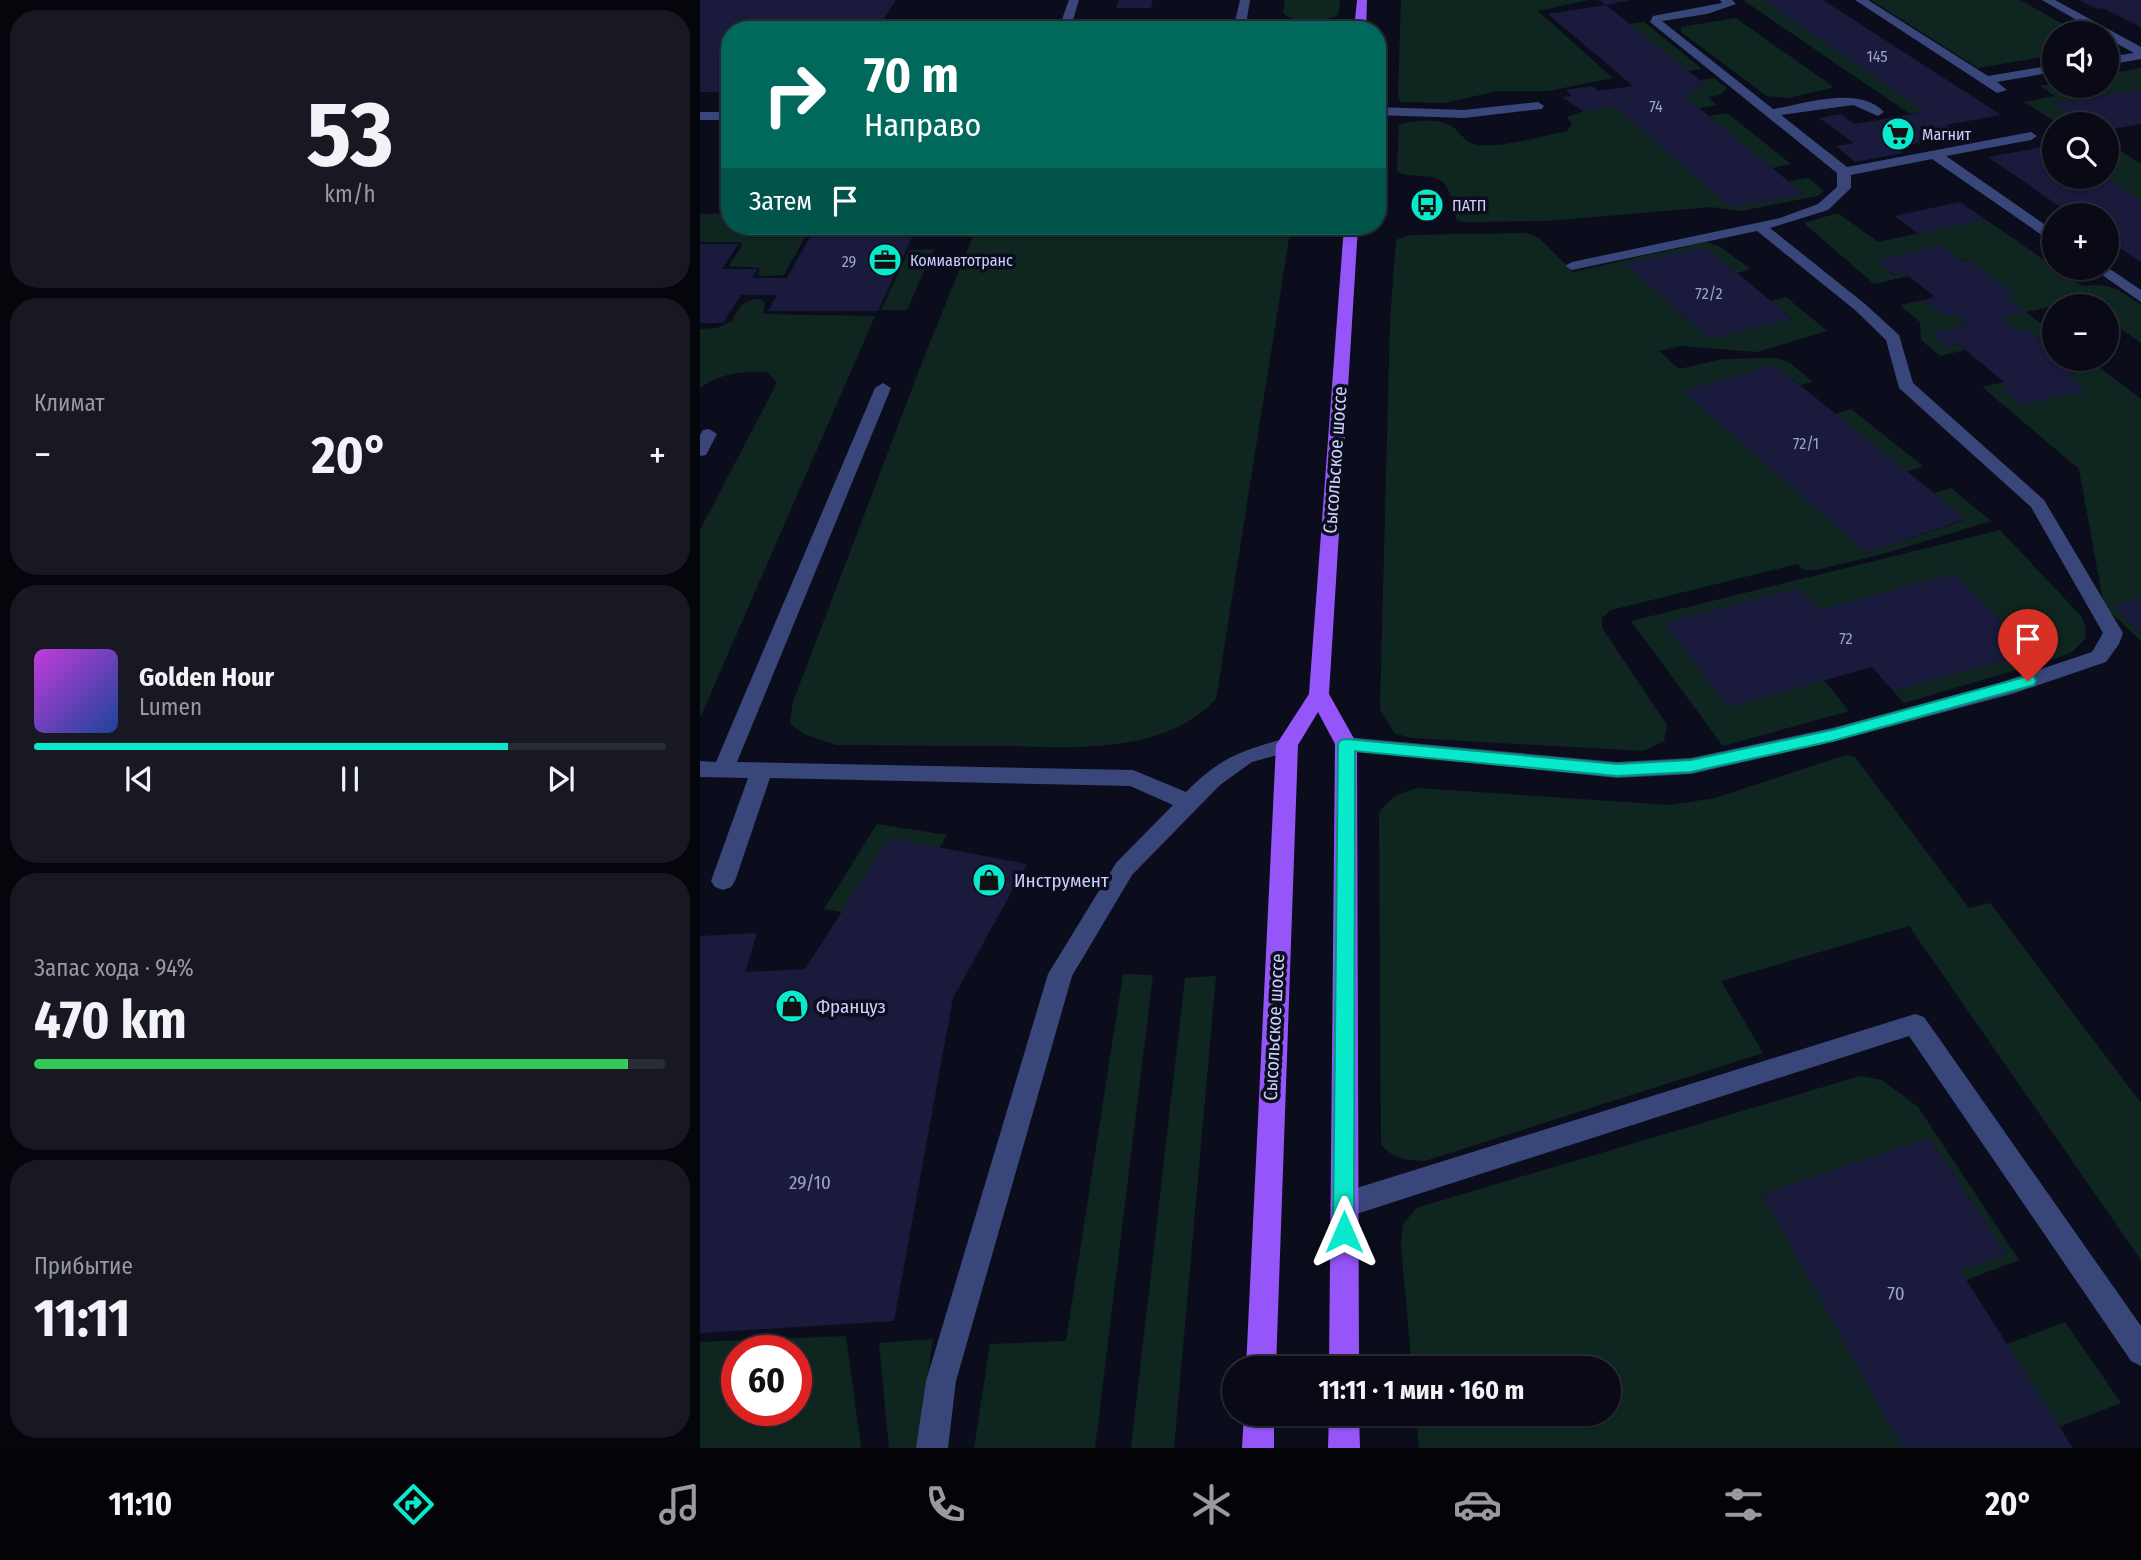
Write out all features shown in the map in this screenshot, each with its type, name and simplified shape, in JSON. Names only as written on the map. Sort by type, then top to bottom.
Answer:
[{"type":"main road","points":[[1361,21],[1362,0]]},
{"type":"main road","name":"Сысольское шоссе","points":[[1262,1356],[1287,746],[1319,694],[1350,235]]},
{"type":"main road","points":[[1319,694],[1346,744],[1344,1356]]},
{"type":"main road","points":[[1258,1448],[1259,1426]]},
{"type":"main road","points":[[1344,1426],[1344,1448]]},
{"type":"lane","points":[[1067,21],[1074,0]]},
{"type":"lane","points":[[1241,21],[1245,0]]},
{"type":"lane","points":[[1725,0],[1731,4],[1657,18],[1656,22],[1844,172],[2031,136]]},
{"type":"lane","points":[[1860,0],[2001,90]]},
{"type":"lane","points":[[2047,0],[2141,53]]},
{"type":"lane","points":[[2119,58],[2141,53]]},
{"type":"lane","points":[[1986,80],[2042,71]]},
{"type":"lane","points":[[1770,113],[1853,101],[1863,103],[1878,112]]},
{"type":"lane","points":[[1386,111],[1464,114],[1538,106]]},
{"type":"lane","points":[[700,116],[721,116]]},
{"type":"lane","points":[[1935,155],[2042,229]]},
{"type":"lane","points":[[1572,266],[1759,226],[1823,207],[1844,188],[1844,172]]},
{"type":"lane","points":[[1346,744],[1617,770],[1691,766],[1845,732],[2005,689],[2099,657],[2113,633],[2038,504],[1905,385],[1893,338],[1860,307],[1759,226]]},
{"type":"lane","points":[[2116,280],[2141,297]]},
{"type":"lane","points":[[723,770],[883,388]]},
{"type":"lane","points":[[700,451],[709,434]]},
{"type":"lane","points":[[932,1448],[941,1381],[1060,974],[1124,869],[1212,779],[1245,757],[1287,746]]},
{"type":"lane","points":[[700,769],[1133,778],[1189,803]]},
{"type":"lane","points":[[723,881],[762,771]]},
{"type":"lane","points":[[1344,1205],[1916,1024],[2141,1351]]},
{"type":"green space","points":[[1285,0],[1340,0],[1338,15],[1317,21],[1295,20],[1283,13]]},
{"type":"green space","points":[[1401,0],[1588,0],[1538,11],[1613,78],[1548,91],[1498,91],[1444,103],[1402,102],[1398,98]]},
{"type":"green space","points":[[1743,0],[1763,0],[1926,112],[1910,114]]},
{"type":"green space","points":[[1871,0],[2020,0],[2058,21],[2042,21],[2042,57],[1978,68]]},
{"type":"green space","points":[[1736,18],[1832,88],[1787,98],[1767,96],[1681,32],[1681,27]]},
{"type":"green space","points":[[1644,22],[1702,69],[1688,71],[1629,24]]},
{"type":"green space","points":[[2141,68],[2141,89],[2119,93],[2119,72]]},
{"type":"green space","points":[[1714,78],[1727,88],[1720,95],[1708,97],[1717,105],[1699,108],[1683,95],[1696,92],[1692,88],[1706,86],[1700,80]]},
{"type":"green space","points":[[2045,98],[2089,98],[2054,104],[2067,112],[2042,113],[2024,102]]},
{"type":"green space","points":[[1615,106],[1730,207],[1803,194],[1789,181],[1808,178],[1824,191],[1817,196],[1741,211],[1711,207],[1548,221],[1464,222],[1457,220],[1450,194],[1438,179],[1397,171],[1399,125],[1404,123],[1441,122],[1453,127],[1471,143],[1500,145],[1567,131],[1572,124],[1567,117],[1583,111]]},
{"type":"green space","points":[[1727,113],[1791,164],[1772,168],[1709,116]]},
{"type":"green space","points":[[2119,151],[2141,164],[2141,200],[2119,186]]},
{"type":"green space","points":[[721,213],[721,235],[806,235],[784,275],[761,276],[758,275],[760,268],[729,266],[742,245],[740,242],[700,242],[700,214]]},
{"type":"green space","points":[[1838,213],[1878,242],[1985,219],[2042,258],[2042,280],[2073,280],[2082,286],[2101,285],[2114,288],[2141,305],[2141,343],[2119,327],[2119,294],[2042,294],[2042,309],[2026,312],[2042,325],[2042,341],[2027,329],[2018,331],[2001,318],[2025,312],[2004,296],[2013,293],[1968,260],[1877,260],[1894,275],[1904,273],[1908,276],[1874,284],[1804,223]]},
{"type":"green space","points":[[1526,233],[1539,238],[1573,272],[1706,242],[1721,247],[1750,269],[1737,273],[1705,247],[1627,265],[1710,339],[1792,319],[1771,301],[1786,297],[1827,331],[1757,352],[1681,346],[1659,351],[1679,369],[1723,359],[1774,358],[1789,362],[1813,382],[1800,385],[1774,365],[1683,391],[1867,553],[1965,520],[1934,493],[1951,488],[1991,521],[1883,554],[1815,570],[1804,570],[1797,564],[1611,610],[1602,618],[1602,628],[1667,725],[1664,741],[1644,751],[1411,738],[1394,733],[1380,709],[1390,322],[1396,240],[1409,235]]},
{"type":"green space","points":[[973,235],[1290,235],[1216,699],[1193,718],[1168,731],[1140,740],[1081,747],[836,745],[804,734],[790,724],[793,702]]},
{"type":"green space","points":[[934,249],[907,310],[881,310],[909,250]]},
{"type":"green space","points":[[760,299],[765,302],[763,314],[875,316],[700,718],[700,530],[777,383],[767,372],[749,372],[723,376],[700,388],[700,329],[717,328],[732,321],[742,305]]},
{"type":"green space","points":[[1924,300],[1945,316],[1955,314],[1968,324],[1932,333],[1948,347],[1958,344],[1965,350],[1940,356],[1921,340],[1920,322],[1900,305]]},
{"type":"green space","points":[[2081,371],[2104,371],[2141,399],[2141,641],[2104,606],[2079,469],[1982,387],[2005,382],[2009,386],[2002,389],[2022,405],[2085,390],[2067,375]]},
{"type":"green space","points":[[1851,409],[1923,466],[1907,472],[1835,414]]},
{"type":"green space","points":[[2000,530],[2081,616],[2086,628],[2085,639],[2072,652],[2054,659],[1904,703],[1893,691],[2031,652],[1954,575],[1824,680],[1849,711],[1723,746],[1631,621]]},
{"type":"green space","points":[[1846,755],[1855,757],[1969,908],[1990,903],[2141,1103],[2141,1260],[1909,926],[1721,981],[1763,1053],[1425,1161],[1401,1158],[1381,1145],[1379,813],[1391,799],[1418,788],[1670,805],[1715,798]]},
{"type":"green space","points":[[877,824],[947,835],[939,848],[841,912],[824,909]]},
{"type":"green space","points":[[1123,974],[1153,975],[1095,1448],[974,1448],[990,1344],[1066,1341]]},
{"type":"green space","points":[[1216,976],[1174,1448],[1131,1448],[1185,978]]},
{"type":"green space","points":[[1860,1076],[1882,1080],[1918,1107],[2019,1260],[1966,1280],[1960,1270],[2006,1254],[1929,1138],[1762,1194],[1903,1448],[1419,1448],[1417,1426],[1621,1426],[1621,1356],[1411,1356],[1401,1246],[1403,1225],[1416,1208]]},
{"type":"green space","points":[[2065,1322],[2121,1403],[2059,1427],[2007,1344]]},
{"type":"green space","points":[[846,1336],[861,1448],[700,1448],[700,1342],[721,1341],[721,1426],[812,1426],[812,1337]]},
{"type":"green space","points":[[933,1339],[917,1448],[889,1448],[879,1343]]},
{"type":"building","points":[[700,0],[896,0],[883,21],[721,21],[721,92],[700,92]]},
{"type":"building","points":[[1119,0],[1153,0],[1151,8],[1116,8]]},
{"type":"building","points":[[1599,0],[1632,0],[1606,5]]},
{"type":"building","points":[[1763,0],[1823,0],[2001,115],[1946,125],[1961,136],[1895,147],[1903,153],[1855,162],[1836,146],[1854,143],[1819,118],[1841,114],[1854,124],[1926,112]]},
{"type":"building","points":[[2079,0],[2141,0],[2141,27],[2103,8],[2097,9]]},
{"type":"building","points":[[1606,5],[1707,86],[1692,88],[1697,92],[1683,95],[1804,194],[1730,207],[1615,106],[1583,111],[1562,97],[1572,96],[1566,90],[1592,86],[1598,91],[1633,86],[1548,14]]},
{"type":"building","points":[[2141,89],[2141,124],[2119,128],[2119,112],[2066,112],[2053,104],[2088,98],[2119,98],[2119,93]]},
{"type":"building","points":[[2042,147],[2042,189],[2119,189],[2119,186],[2141,200],[2141,262],[2119,247],[2119,203],[2055,203],[1988,157]]},
{"type":"building","points":[[1960,202],[1985,219],[1919,234],[1894,216]]},
{"type":"building","points":[[811,235],[913,235],[878,311],[768,311],[777,295],[741,295],[723,323],[700,323],[700,244],[738,244],[722,269],[757,269],[752,278],[787,278]]},
{"type":"building","points":[[1941,246],[1960,261],[1968,260],[2013,293],[2004,296],[2026,312],[2001,318],[2018,331],[2027,329],[2042,341],[2042,371],[2082,371],[2067,375],[2086,390],[2022,405],[2001,388],[2009,386],[1958,344],[1948,347],[1931,333],[1968,324],[1955,314],[1945,316],[1924,300],[1935,297],[1904,273],[1895,275],[1876,260]]},
{"type":"building","points":[[1705,247],[1792,319],[1710,339],[1626,264]]},
{"type":"building","points":[[1774,365],[1966,519],[1867,553],[1683,391]]},
{"type":"building","points":[[1954,574],[2032,652],[1893,691],[1872,667],[1728,707],[1664,623],[1799,588],[1818,610]]},
{"type":"building","points":[[2141,599],[2141,633],[2113,606]]},
{"type":"building","points":[[889,838],[1027,864],[953,998],[894,1321],[700,1333],[700,936],[757,933],[745,972],[805,969]]},
{"type":"building","points":[[1929,1138],[2006,1254],[1960,1270],[2073,1448],[1903,1448],[1762,1194]]},
{"type":"place","name":"Магнит","points":[[1898,134]]},
{"type":"place","name":"ПАТП","points":[[1427,205]]},
{"type":"place","name":"Комиавтотранс","points":[[885,260]]},
{"type":"place","name":"Инструмент","points":[[989,880]]},
{"type":"place","name":"Француз","points":[[792,1006]]},
{"type":"route","points":[[1344,1232],[1346,744],[1617,770],[1691,766],[1832,735],[2028,681]]}]
